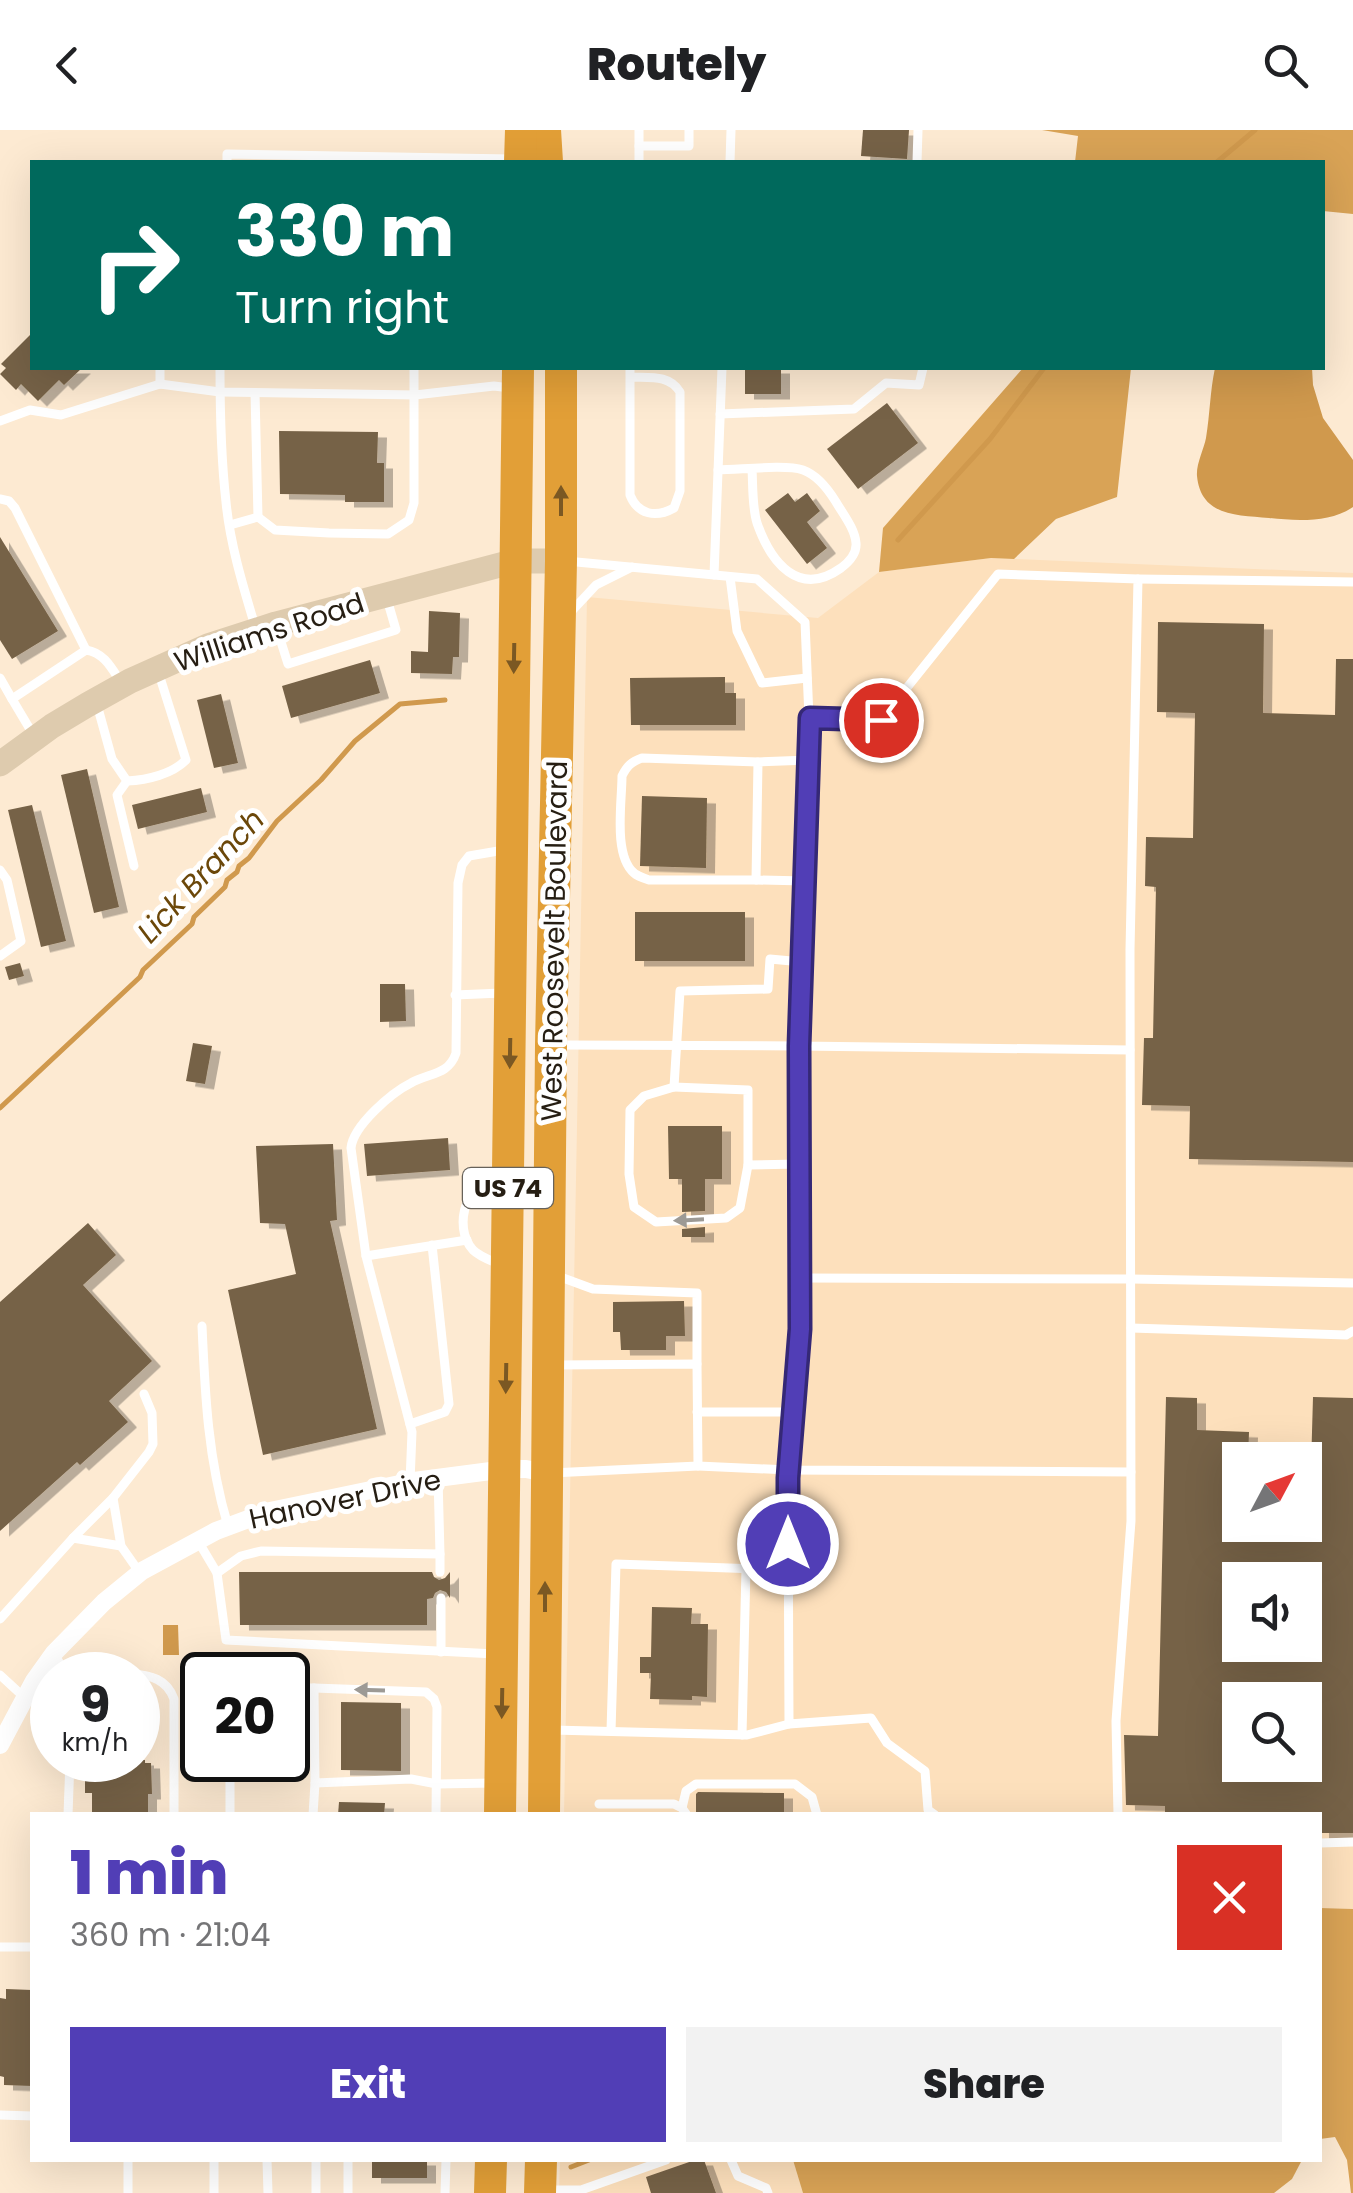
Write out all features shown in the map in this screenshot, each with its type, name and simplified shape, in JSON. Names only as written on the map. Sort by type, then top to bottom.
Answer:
[{"type":"highway","points":[[527,153],[545,130]]},
{"type":"highway","points":[[561,160],[562,130]]},
{"type":"highway","name":"West Roosevelt Boulevard","points":[[544,1812],[561,370]]},
{"type":"highway","name":"West Roosevelt Boulevard","points":[[501,1799],[518,378]]},
{"type":"highway","points":[[490,2193],[491,2162]]},
{"type":"street","name":"Williams Road","points":[[0,764],[122,685],[208,646],[515,561],[561,561]]},
{"type":"street","name":"Hanover Drive","points":[[55,1652],[140,1572],[228,1526],[270,1511],[438,1476],[506,1469],[546,1473]]},
{"type":"street","name":"Hanover Drive","points":[[0,1745],[30,1690]]},
{"type":"lane","points":[[639,130],[640,160]]},
{"type":"lane","points":[[639,146],[689,146],[689,130]]},
{"type":"lane","points":[[730,160],[732,130]]},
{"type":"lane","points":[[917,160],[918,130]]},
{"type":"lane","points":[[226,160],[227,154],[412,160],[527,153]]},
{"type":"lane","points":[[160,370],[160,384]]},
{"type":"lane","points":[[220,370],[224,488],[240,576],[288,664],[396,630],[386,594]]},
{"type":"lane","points":[[255,393],[258,517],[274,530],[388,534],[409,520],[414,503],[414,370]]},
{"type":"lane","points":[[714,576],[722,370]]},
{"type":"lane","points":[[720,414],[854,409],[886,383],[918,385],[922,370]]},
{"type":"lane","points":[[630,372],[675,382],[680,392],[680,491],[674,508],[665,513],[640,510],[630,495],[630,372]]},
{"type":"lane","points":[[0,421],[30,410],[61,415],[160,384],[220,392],[415,395],[494,386],[518,378]]},
{"type":"lane","points":[[718,470],[752,469],[793,468],[805,470],[831,494],[850,524],[856,542],[854,555],[816,581],[790,574],[765,540],[756,520],[752,469]]},
{"type":"lane","points":[[0,499],[16,508],[86,650]]},
{"type":"lane","points":[[230,526],[258,517]]},
{"type":"lane","points":[[561,561],[758,580],[805,622],[810,718],[799,1046],[800,1329],[789,1470],[789,1724]]},
{"type":"lane","points":[[560,623],[596,585],[632,568]]},
{"type":"lane","points":[[810,718],[881,720],[998,574],[1353,582]]},
{"type":"lane","points":[[730,577],[737,631],[762,683],[808,678]]},
{"type":"lane","points":[[1118,1812],[1116,1721],[1131,1522],[1130,1050],[1138,580]]},
{"type":"lane","points":[[12,699],[86,650],[97,652],[108,662],[122,685]]},
{"type":"lane","points":[[134,866],[118,795],[128,781],[177,769],[186,760],[158,668]]},
{"type":"lane","points":[[0,678],[35,738]]},
{"type":"lane","points":[[96,700],[112,759],[128,781]]},
{"type":"lane","points":[[804,881],[649,880],[635,874],[625,861],[621,846],[622,776],[633,761],[642,758],[809,760]]},
{"type":"lane","points":[[756,880],[758,762]]},
{"type":"lane","points":[[410,1482],[412,1432],[366,1256],[352,1136],[392,1095],[422,1076],[444,1071],[453,1062],[458,882],[462,866],[468,856],[512,849]]},
{"type":"lane","points":[[0,870],[7,880],[21,941],[0,956]]},
{"type":"lane","points":[[674,1087],[680,991],[768,989],[770,959],[802,962]]},
{"type":"lane","points":[[455,995],[510,993]]},
{"type":"lane","points":[[551,1045],[1130,1050]]},
{"type":"lane","points":[[674,1087],[748,1090],[748,1166],[740,1208],[726,1218],[656,1222],[634,1206],[629,1174],[630,1110],[644,1096],[674,1087]]},
{"type":"lane","points":[[748,1166],[800,1164]]},
{"type":"lane","points":[[508,1174],[492,1175],[482,1182],[471,1196],[461,1226],[475,1252],[508,1268]]},
{"type":"lane","points":[[366,1256],[466,1240]]},
{"type":"lane","points":[[410,1424],[444,1412],[449,1404],[432,1245]]},
{"type":"lane","points":[[548,1272],[593,1289],[697,1293],[698,1466]]},
{"type":"lane","points":[[800,1278],[1353,1283]]},
{"type":"lane","points":[[202,1326],[206,1421],[214,1476],[228,1526]]},
{"type":"lane","points":[[1131,1328],[1346,1336],[1353,1331]]},
{"type":"lane","points":[[548,1366],[696,1364]]},
{"type":"lane","points":[[0,1619],[113,1498],[154,1444],[152,1414],[144,1394]]},
{"type":"lane","points":[[697,1412],[794,1412]]},
{"type":"lane","points":[[546,1473],[698,1466],[1131,1472]]},
{"type":"lane","points":[[438,1476],[440,1572]]},
{"type":"lane","points":[[113,1498],[121,1546],[140,1572]]},
{"type":"lane","points":[[73,1538],[121,1546]]},
{"type":"lane","points":[[198,1541],[217,1572],[226,1640],[503,1654]]},
{"type":"lane","points":[[217,1572],[240,1556],[261,1552],[440,1554]]},
{"type":"lane","points":[[611,1732],[616,1564],[788,1570]]},
{"type":"lane","points":[[742,1735],[746,1568]]},
{"type":"lane","points":[[441,1598],[442,1652]]},
{"type":"lane","points":[[0,1675],[25,1698]]},
{"type":"lane","points":[[160,1681],[174,1698],[174,1812]]},
{"type":"lane","points":[[310,1688],[426,1692],[434,1699],[436,1812]]},
{"type":"lane","points":[[313,1812],[314,1688]]},
{"type":"lane","points":[[544,1730],[742,1735],[789,1724],[871,1718],[887,1742],[925,1771],[931,1812]]},
{"type":"lane","points":[[314,1784],[411,1779],[501,1799]]},
{"type":"lane","points":[[68,1812],[69,1782]]},
{"type":"lane","points":[[230,1782],[230,1812]]},
{"type":"lane","points":[[684,1812],[686,1791],[696,1784],[795,1784],[812,1797],[816,1812]]},
{"type":"lane","points":[[599,1804],[674,1804],[684,1812]]},
{"type":"lane","points":[[1322,1843],[1353,1842]]},
{"type":"lane","points":[[0,1947],[30,1948]]},
{"type":"lane","points":[[0,2116],[30,2116]]},
{"type":"lane","points":[[128,2162],[128,2193]]},
{"type":"lane","points":[[214,2162],[214,2193]]},
{"type":"lane","points":[[267,2162],[268,2193]]},
{"type":"lane","points":[[316,2162],[316,2193]]},
{"type":"lane","points":[[348,2162],[348,2193]]},
{"type":"lane","points":[[445,2193],[446,2162]]},
{"type":"lane","points":[[540,2181],[581,2190],[660,2162]]},
{"type":"lane","points":[[732,2162],[738,2176],[766,2188],[768,2193]]},
{"type":"lane","points":[[618,2177],[618,2193]]},
{"type":"shaded area","points":[[1042,130],[1353,130],[1353,214],[1325,211],[1325,160],[1075,160],[1078,136]]},
{"type":"shaded area","points":[[1021,370],[1131,370],[1117,497],[1056,519],[1014,559],[991,558],[879,572],[883,528]]},
{"type":"shaded area","points":[[1215,370],[1312,370],[1323,418],[1353,460],[1353,507],[1323,518],[1290,520],[1234,514],[1213,507],[1200,489],[1197,476]]},
{"type":"shaded area","points":[[991,558],[1353,573],[1353,1909],[1322,1908],[1322,1812],[564,1812],[587,597],[818,618],[879,572]]},
{"type":"shaded area","points":[[163,1625],[178,1625],[179,1655],[163,1655]]},
{"type":"shaded area","points":[[1322,1908],[1353,1909],[1353,2193],[1347,2160],[1335,2137],[1322,2139]]},
{"type":"shaded area","points":[[560,2162],[794,2162],[803,2193],[559,2193]]},
{"type":"shaded area","points":[[794,2162],[1301,2162],[1292,2179],[1274,2193],[803,2193]]},
{"type":"building","points":[[863,130],[909,130],[907,159],[861,156]]},
{"type":"building","points":[[30,335],[30,370],[80,370],[64,385],[59,380],[38,401],[21,384],[16,390],[0,374],[6,368],[1,364]]},
{"type":"building","points":[[745,370],[781,370],[781,394],[745,394]]},
{"type":"building","points":[[887,403],[918,443],[858,489],[827,449]]},
{"type":"building","points":[[279,431],[378,432],[377,463],[384,463],[384,502],[345,502],[345,495],[280,494]]},
{"type":"building","points":[[788,493],[795,502],[807,493],[820,511],[807,522],[827,548],[807,564],[765,510]]},
{"type":"building","points":[[0,537],[58,631],[12,659],[0,640]]},
{"type":"building","points":[[429,611],[460,613],[459,657],[453,657],[452,674],[411,673],[411,651],[428,652]]},
{"type":"building","points":[[1158,622],[1264,624],[1263,713],[1335,715],[1336,659],[1353,659],[1353,1162],[1189,1159],[1190,1106],[1142,1105],[1144,1038],[1153,1038],[1156,887],[1145,886],[1146,837],[1193,838],[1195,713],[1157,712]]},
{"type":"building","points":[[370,660],[380,693],[291,718],[282,686]]},
{"type":"building","points":[[725,677],[725,693],[736,693],[736,725],[631,725],[630,678]]},
{"type":"building","points":[[221,694],[238,763],[214,768],[197,700]]},
{"type":"building","points":[[87,769],[119,907],[94,913],[61,775]]},
{"type":"building","points":[[201,788],[207,812],[138,829],[132,805]]},
{"type":"building","points":[[642,796],[707,798],[706,868],[640,866]]},
{"type":"building","points":[[32,805],[66,941],[41,947],[8,810]]},
{"type":"building","points":[[635,912],[745,912],[745,961],[635,961]]},
{"type":"building","points":[[20,963],[24,976],[9,980],[5,967]]},
{"type":"building","points":[[380,984],[405,984],[406,1021],[380,1022]]},
{"type":"building","points":[[193,1043],[212,1046],[205,1084],[186,1081]]},
{"type":"building","points":[[668,1126],[722,1126],[722,1179],[705,1179],[705,1211],[682,1212],[682,1179],[669,1179]]},
{"type":"building","points":[[448,1138],[450,1170],[367,1176],[364,1144]]},
{"type":"building","points":[[333,1144],[337,1220],[330,1221],[377,1429],[263,1455],[228,1290],[296,1274],[285,1224],[260,1223],[256,1146]]},
{"type":"building","points":[[88,1223],[116,1255],[83,1285],[152,1361],[109,1401],[128,1422],[0,1531],[0,1302]]},
{"type":"building","points":[[705,1227],[705,1237],[682,1237],[682,1229]]},
{"type":"building","points":[[684,1301],[685,1336],[666,1336],[666,1350],[621,1350],[620,1332],[613,1332],[613,1302]]},
{"type":"building","points":[[1166,1397],[1197,1398],[1197,1430],[1249,1432],[1249,1442],[1222,1442],[1222,1542],[1322,1542],[1322,1442],[1312,1442],[1313,1397],[1353,1398],[1353,1833],[1322,1833],[1322,1812],[1165,1812],[1165,1806],[1126,1805],[1124,1735],[1158,1736]]},
{"type":"building","points":[[239,1572],[432,1572],[439,1580],[450,1572],[450,1598],[440,1590],[427,1599],[427,1625],[240,1625]]},
{"type":"building","points":[[652,1607],[692,1608],[691,1624],[708,1624],[707,1697],[650,1699],[651,1673],[640,1673],[640,1657],[651,1657]]},
{"type":"building","points":[[341,1702],[401,1703],[401,1771],[341,1770]]},
{"type":"building","points":[[85,1782],[152,1782],[148,1812],[92,1812],[92,1793],[85,1793]]},
{"type":"building","points":[[784,1793],[784,1812],[696,1812],[696,1794]]},
{"type":"building","points":[[339,1802],[385,1803],[384,1812],[338,1812]]},
{"type":"building","points":[[6,1989],[30,1990],[30,2086],[4,2085],[4,2077],[0,2076],[0,1998],[6,1999]]},
{"type":"building","points":[[372,2162],[427,2162],[427,2178],[372,2178]]},
{"type":"building","points":[[689,2162],[705,2162],[716,2193],[651,2193],[646,2177]]},
{"type":"waterway","name":"Lick Branch","points":[[1219,160],[1255,130]]},
{"type":"waterway","name":"Lick Branch","points":[[898,540],[990,439],[1042,370]]},
{"type":"waterway","name":"Lick Branch","points":[[0,1108],[192,924],[277,821],[355,741],[400,704],[445,700]]},
{"type":"waterway","points":[[571,2167],[584,2162]]},
{"type":"route","points":[[788,1544],[788,1478],[800,1329],[799,1046],[810,718],[881,720]]}]
